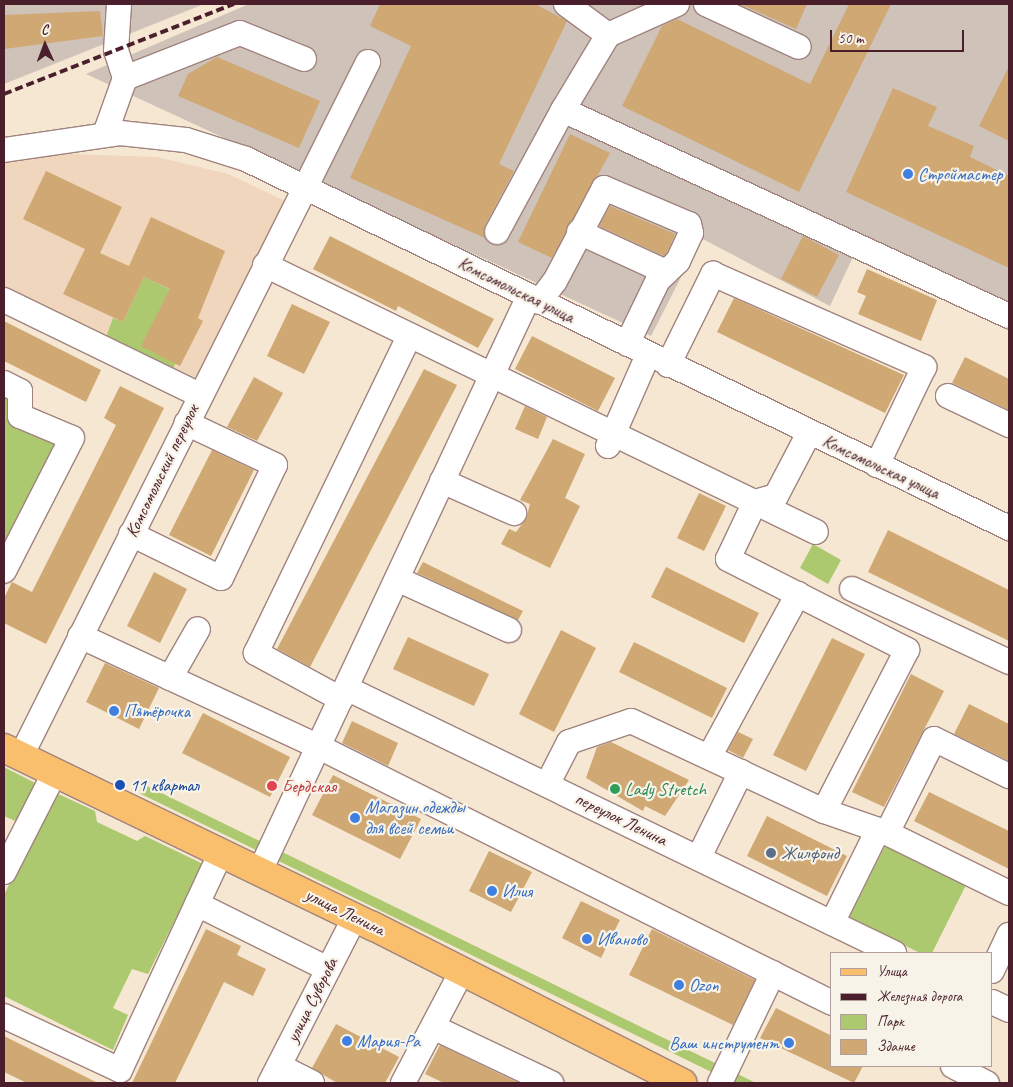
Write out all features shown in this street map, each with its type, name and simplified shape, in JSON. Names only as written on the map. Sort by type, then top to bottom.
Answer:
[{"type":"main road","name":"улица Ленина","points":[[12,752],[355,917],[682,1083]]},
{"type":"street","points":[[105,134],[124,78],[116,50],[119,4]]},
{"type":"street","points":[[566,4],[608,35]]},
{"type":"street","points":[[497,232],[563,110],[608,35],[677,4]]},
{"type":"street","points":[[706,4],[799,47]]},
{"type":"street","points":[[124,78],[240,33],[304,59]]},
{"type":"street","name":"Комсомольский переулок","points":[[12,752],[80,636],[265,265],[302,186],[368,62]]},
{"type":"street","points":[[563,110],[858,248],[1009,316]]},
{"type":"street","name":"Комсомольская улица","points":[[4,150],[105,134],[186,140],[246,158],[658,360],[1009,528]]},
{"type":"street","points":[[260,871],[492,375],[534,299],[555,281],[579,232],[604,188],[689,224],[691,233],[678,261],[666,272],[627,344]]},
{"type":"street","points":[[579,232],[666,272]]},
{"type":"street","points":[[265,265],[492,375],[610,439],[755,502],[816,532]]},
{"type":"street","points":[[610,439],[658,360],[714,274],[924,367],[877,465]]},
{"type":"street","points":[[4,300],[200,395]]},
{"type":"street","name":"переулок Ленина","points":[[410,336],[256,653],[548,783],[892,952]]},
{"type":"street","points":[[4,383],[20,391],[20,416],[72,438],[4,571]]},
{"type":"street","points":[[948,396],[1009,425]]},
{"type":"street","points":[[131,534],[221,578],[275,465],[186,423]]},
{"type":"street","points":[[809,433],[776,496],[755,502],[728,559],[907,650],[824,811]]},
{"type":"street","points":[[442,481],[514,513]]},
{"type":"street","points":[[397,579],[509,630]]},
{"type":"street","points":[[852,589],[1009,662]]},
{"type":"street","points":[[708,757],[798,594]]},
{"type":"street","points":[[170,678],[198,629]]},
{"type":"street","points":[[80,636],[319,747],[830,1002]]},
{"type":"street","points":[[548,783],[570,742],[627,720],[824,811],[882,831],[1009,892]]},
{"type":"street","points":[[832,923],[934,739],[1009,776]]},
{"type":"street","points":[[4,872],[55,772]]},
{"type":"street","points":[[699,857],[741,772]]},
{"type":"street","points":[[4,1016],[121,1077],[221,852]]},
{"type":"street","points":[[197,904],[328,969]]},
{"type":"street","name":"улица Суворова","points":[[275,1075],[355,917]]},
{"type":"street","points":[[993,968],[1009,935]]},
{"type":"street","points":[[403,1083],[462,971]]},
{"type":"street","points":[[720,1083],[773,973]]},
{"type":"street","points":[[993,1002],[1009,1010]]},
{"type":"street","points":[[433,1027],[551,1083]]},
{"type":"street","points":[[955,1067],[988,1083]]},
{"type":"street","points":[[275,1075],[312,1083]]},
{"type":"shaded area","points":[[4,4],[204,4],[4,84]]},
{"type":"shaded area","points":[[249,4],[1009,4],[1009,307],[861,240],[830,306],[701,238],[651,336],[86,74]]},
{"type":"shaded area","points":[[38,153],[157,157],[228,174],[292,204],[195,403],[4,313],[4,159]]},
{"type":"green space","points":[[144,277],[203,305],[171,373],[105,340],[113,318],[123,322]]},
{"type":"green space","points":[[4,393],[9,395],[10,422],[57,444],[4,552]]},
{"type":"green space","points":[[813,544],[841,560],[828,584],[800,568]]},
{"type":"green space","points":[[4,767],[41,786],[22,824],[4,816]]},
{"type":"green space","points":[[145,785],[756,1083],[734,1083],[141,794]]},
{"type":"green space","points":[[54,792],[95,811],[97,822],[137,841],[145,836],[203,864],[148,974],[132,969],[113,1008],[128,1015],[113,1050],[4,996],[4,895]]},
{"type":"green space","points":[[886,844],[967,883],[932,952],[918,952],[849,918]]},
{"type":"building","points":[[380,4],[535,4],[567,21],[499,164],[514,171],[485,225],[485,238],[350,178],[411,46],[370,26]]},
{"type":"building","points":[[740,4],[807,4],[796,29]]},
{"type":"building","points":[[849,4],[891,4],[799,192],[622,106],[662,26],[677,19],[810,84]]},
{"type":"building","points":[[100,11],[103,36],[4,49],[4,15]]},
{"type":"building","points":[[217,57],[320,101],[299,148],[178,96],[188,74]]},
{"type":"building","points":[[1009,66],[1009,141],[979,126]]},
{"type":"building","name":"Строймастер","points":[[893,88],[937,107],[928,126],[974,146],[970,157],[1009,176],[1009,268],[846,192]]},
{"type":"building","points":[[570,134],[610,153],[552,258],[518,242]]},
{"type":"building","points":[[46,171],[122,207],[100,253],[129,266],[151,217],[225,251],[198,318],[203,321],[180,366],[141,346],[170,289],[144,277],[123,322],[63,294],[85,249],[23,219]]},
{"type":"building","points":[[610,206],[675,234],[667,253],[664,256],[599,226]]},
{"type":"building","points":[[330,236],[494,319],[478,348],[398,306],[396,311],[313,269]]},
{"type":"building","points":[[803,236],[839,255],[817,297],[781,279]]},
{"type":"building","points":[[867,269],[937,300],[921,341],[858,314],[866,296],[857,292]]},
{"type":"building","points":[[734,298],[904,375],[885,413],[717,332]]},
{"type":"building","points":[[292,304],[330,322],[304,374],[267,356]]},
{"type":"building","points":[[4,321],[101,370],[86,402],[4,361]]},
{"type":"building","points":[[532,336],[615,378],[598,411],[515,369]]},
{"type":"building","points":[[965,357],[1009,379],[1009,410],[952,383]]},
{"type":"building","points":[[424,369],[457,385],[310,667],[277,649]]},
{"type":"building","points":[[254,377],[283,393],[257,441],[227,427]]},
{"type":"building","points":[[120,386],[164,408],[46,644],[4,623],[4,598],[12,582],[32,592],[116,425],[104,418]]},
{"type":"building","points":[[525,406],[547,417],[538,439],[515,429]]},
{"type":"building","points":[[553,439],[585,454],[565,498],[580,506],[550,568],[501,544],[509,529],[516,532],[526,519],[530,504],[520,500]]},
{"type":"building","points":[[212,450],[254,470],[211,556],[169,535]]},
{"type":"building","points":[[699,493],[726,506],[704,551],[677,538]]},
{"type":"building","points":[[888,530],[1009,590],[1009,641],[868,572]]},
{"type":"building","points":[[423,562],[523,611],[518,620],[417,573]]},
{"type":"building","points":[[666,567],[759,613],[744,643],[651,597]]},
{"type":"building","points":[[154,572],[187,589],[160,643],[127,626]]},
{"type":"building","points":[[561,630],[596,648],[554,732],[519,714]]},
{"type":"building","points":[[408,637],[489,674],[474,706],[393,669]]},
{"type":"building","points":[[832,638],[865,654],[806,771],[773,755]]},
{"type":"building","points":[[634,642],[727,688],[712,718],[619,672]]},
{"type":"building","points":[[105,663],[159,688],[139,729],[86,702]]},
{"type":"building","points":[[911,674],[944,691],[884,807],[852,792]]},
{"type":"building","points":[[969,704],[1009,724],[1009,761],[954,734]]},
{"type":"building","points":[[203,713],[290,757],[270,797],[182,753]]},
{"type":"building","points":[[352,721],[398,743],[388,766],[342,743]]},
{"type":"building","points":[[738,732],[753,739],[743,758],[728,750]]},
{"type":"building","points":[[611,742],[689,780],[665,816],[645,806],[643,811],[586,778],[597,747]]},
{"type":"building","points":[[333,775],[421,819],[400,859],[312,815]]},
{"type":"building","points":[[929,792],[1009,831],[1009,869],[914,821]]},
{"type":"building","points":[[767,816],[847,856],[827,896],[747,856]]},
{"type":"building","points":[[489,851],[532,872],[511,912],[469,891]]},
{"type":"building","points":[[581,901],[620,920],[601,958],[562,938]]},
{"type":"building","points":[[206,929],[241,946],[237,955],[266,969],[253,996],[224,982],[175,1083],[132,1083]]},
{"type":"building","points":[[652,929],[755,980],[733,1025],[629,975]]},
{"type":"building","points":[[776,1008],[830,1035],[830,1067],[862,1067],[854,1083],[760,1038]]},
{"type":"building","name":"Мария-Ра","points":[[336,1024],[399,1057],[385,1083],[337,1083],[312,1068]]},
{"type":"building","points":[[4,1036],[98,1083],[27,1083],[4,1072]]},
{"type":"building","points":[[440,1045],[519,1083],[444,1083],[425,1074]]},
{"type":"railway","points":[[4,94],[234,4]]},
{"type":"place","name":"Строймастер","points":[[908,174]]},
{"type":"place","name":"Пятёрочка","points":[[114,711]]},
{"type":"place","name":"11 квартал","points":[[120,785]]},
{"type":"place","name":"Бердская","points":[[272,786]]},
{"type":"place","name":"Lady Stretch","points":[[615,789]]},
{"type":"place","name":"Магазин одежды для всей семьи","points":[[355,818]]},
{"type":"place","name":"Жилфонд","points":[[771,853]]},
{"type":"place","name":"Илия","points":[[492,891]]},
{"type":"place","name":"Иваново","points":[[587,939]]},
{"type":"place","name":"Ozon","points":[[679,985]]},
{"type":"place","name":"Мария-Ра","points":[[347,1041]]},
{"type":"place","name":"Ваш инструмент","points":[[789,1043]]}]
